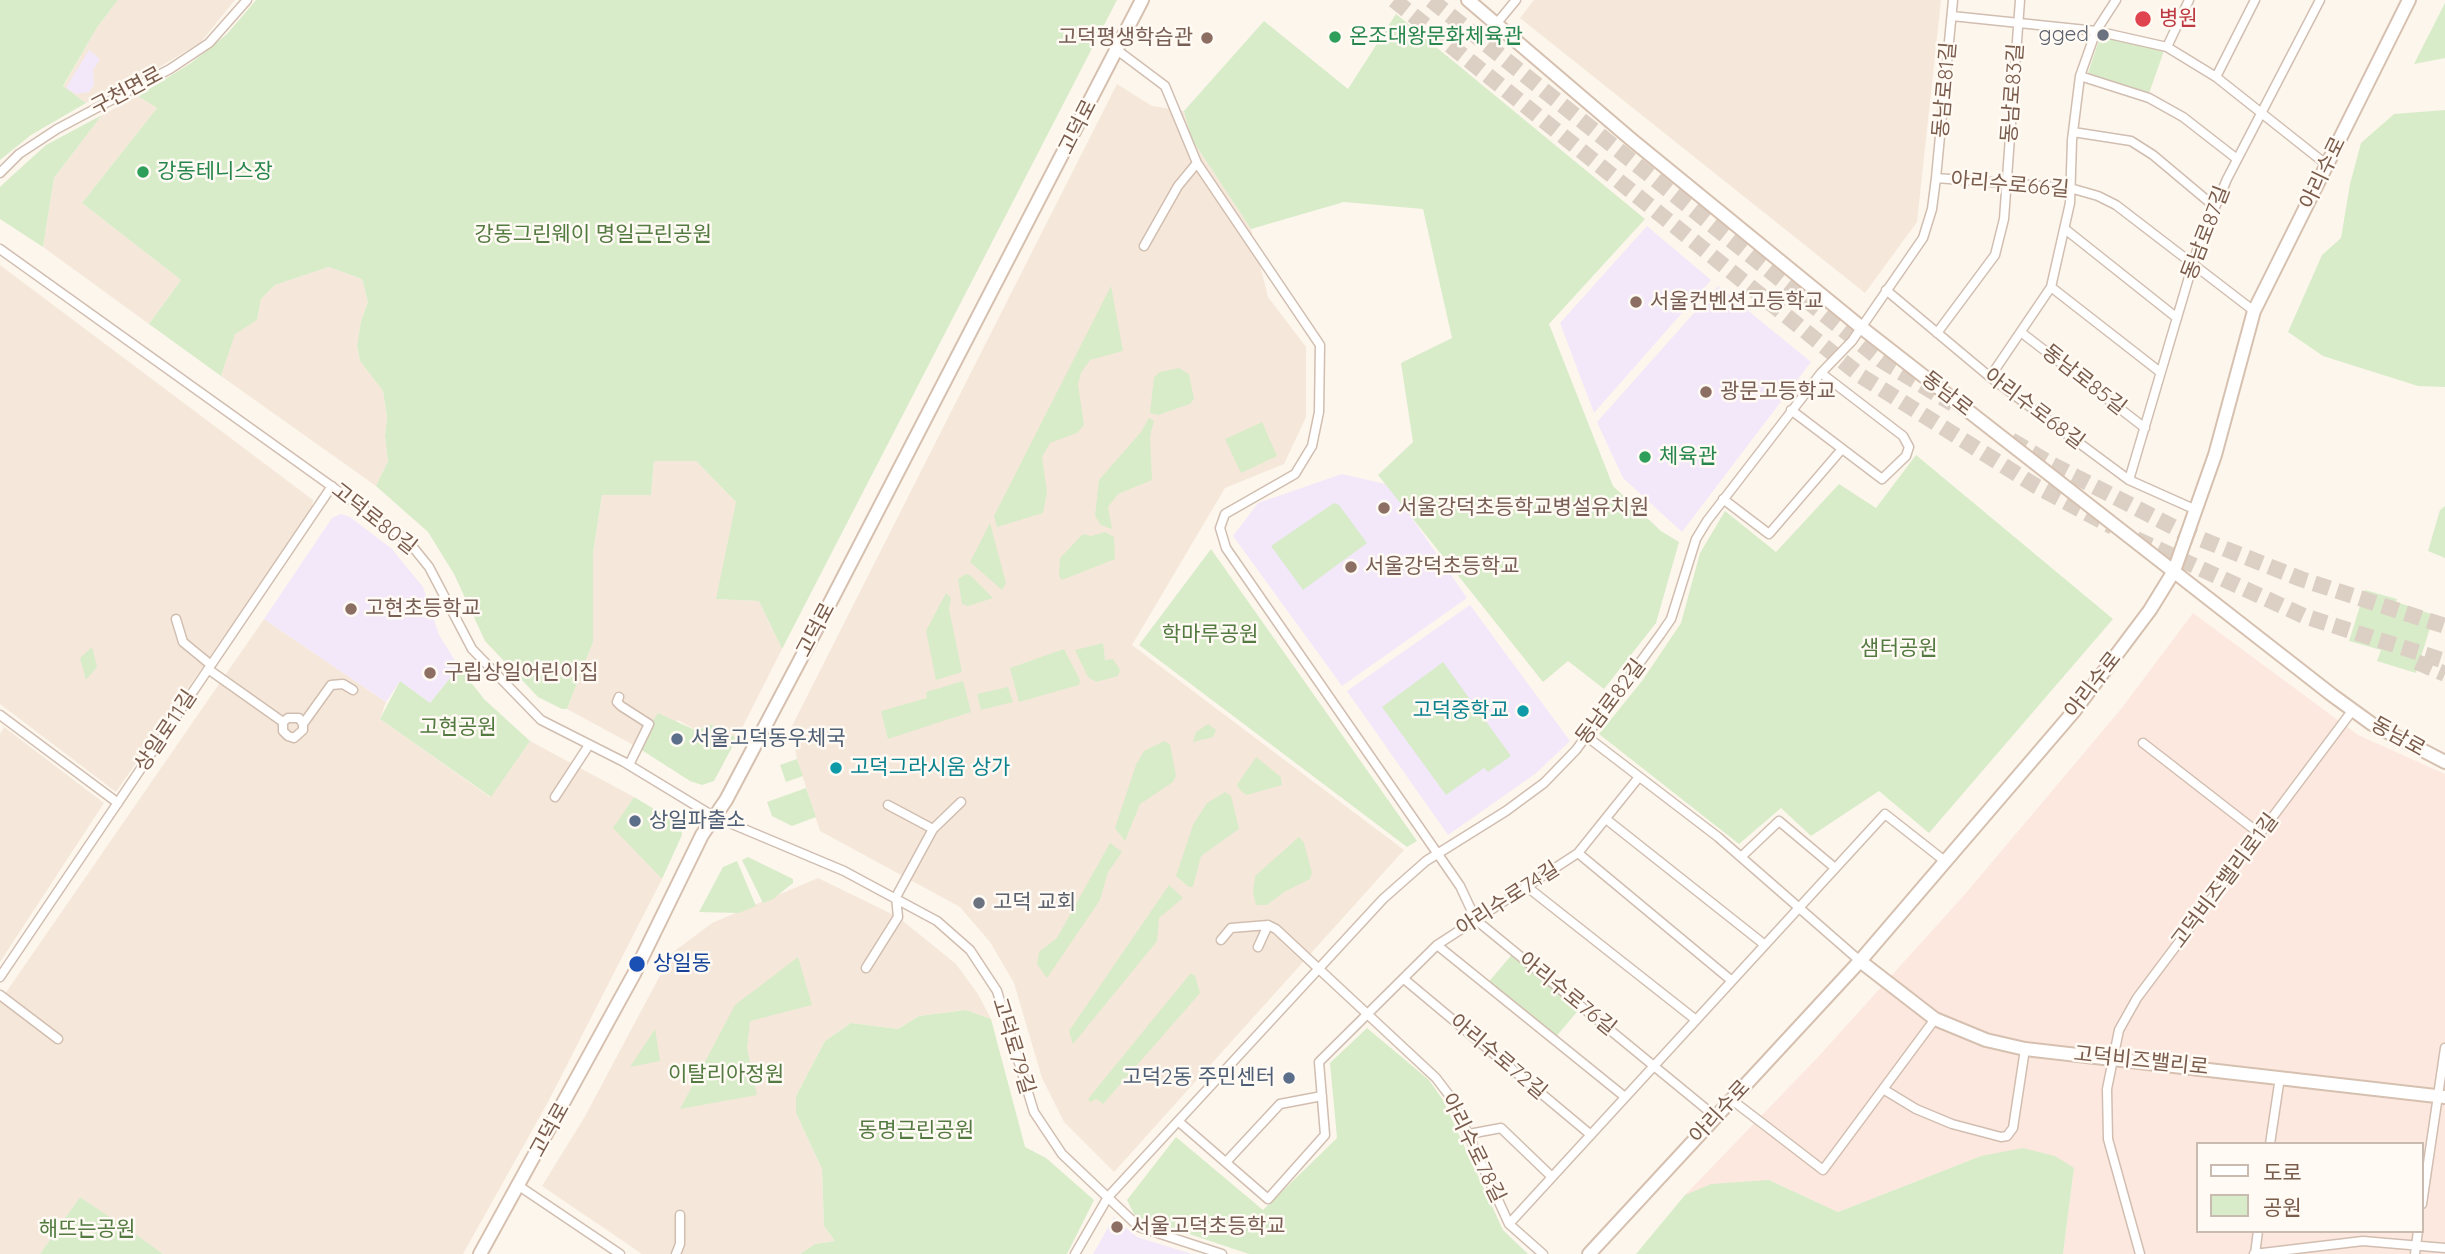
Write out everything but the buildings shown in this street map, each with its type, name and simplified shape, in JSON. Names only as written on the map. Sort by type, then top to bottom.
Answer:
[{"type":"main road","name":"고덕로","points":[[480,1254],[634,974],[713,816],[726,800],[804,653],[1142,0]]},
{"type":"main road","name":"동남로","points":[[1468,0],[1632,140],[1862,328],[2352,710],[2445,762]]},
{"type":"main road","name":"아리수로","points":[[1589,1254],[1860,961],[2075,710],[2150,610],[2174,571],[2215,455],[2254,311],[2409,0]]},
{"type":"main road","name":"고덕비즈밸리로","points":[[1860,961],[1935,1019],[1986,1040],[2025,1049],[2442,1096]]},
{"type":"street","name":"구천면로","points":[[0,173],[19,153],[57,129],[170,69],[209,43],[247,0]]},
{"type":"street","points":[[1497,23],[1516,0]]},
{"type":"street","name":"동남로81길","points":[[1862,328],[1923,238],[1932,209],[1953,0]]},
{"type":"street","name":"동남로83길","points":[[1937,333],[1995,255],[2004,219],[2020,0]]},
{"type":"street","name":"동남로85길","points":[[1990,377],[2051,288],[2066,229],[2080,76],[2096,31],[2116,0]]},
{"type":"street","points":[[2167,47],[2189,0]]},
{"type":"street","points":[[2216,77],[2255,0]]},
{"type":"street","name":"동남로87길","points":[[2129,480],[2191,266],[2237,159],[2320,0]]},
{"type":"street","points":[[1952,16],[2096,31],[2167,47],[2216,77],[2327,165]]},
{"type":"street","points":[[1117,50],[1165,86],[1197,163],[1320,345],[1319,412],[1312,446],[1295,474],[1224,514],[1220,528],[1226,548],[1438,855]]},
{"type":"street","points":[[2080,76],[2149,98],[2183,117],[2237,159]]},
{"type":"street","points":[[2073,131],[2131,141],[2153,155],[2215,207]]},
{"type":"street","points":[[1144,246],[1178,186],[1197,163]]},
{"type":"street","name":"아리수로66길","points":[[1936,178],[2007,186],[2070,188],[2098,196],[2116,205],[2191,266],[2254,311]]},
{"type":"street","points":[[2066,229],[2176,318]]},
{"type":"street","name":"고덕로80길","points":[[0,248],[415,547],[435,578],[472,649],[524,706],[541,720],[629,765],[713,816]]},
{"type":"street","points":[[2051,288],[2160,372]]},
{"type":"street","name":"아리수로68길","points":[[1886,290],[1990,377],[2129,480],[2194,509]]},
{"type":"street","name":"동남로82길","points":[[1075,1254],[1108,1197],[1383,899],[1438,855],[1544,783],[1586,736],[1671,619],[1696,539],[1723,499],[1821,373],[1862,328]]},
{"type":"street","name":"동남로85길","points":[[2022,333],[2145,428]]},
{"type":"street","points":[[1791,410],[1882,479],[1906,456],[1909,447],[1903,436],[1821,373]]},
{"type":"street","points":[[1723,499],[1769,534],[1842,449]]},
{"type":"street","name":"상일로11길","points":[[0,977],[332,486]]},
{"type":"street","points":[[176,619],[183,642],[209,667],[283,722]]},
{"type":"street","points":[[283,722],[283,731],[294,738],[300,735],[303,724],[331,685],[343,684],[353,690]]},
{"type":"street","points":[[619,697],[617,702],[649,724],[629,765]]},
{"type":"street","name":"고덕비즈밸리로1길","points":[[2140,1254],[2108,1139],[2106,1111],[2112,1058],[2119,1030],[2137,998],[2352,710]]},
{"type":"street","points":[[0,715],[118,803]]},
{"type":"street","points":[[283,722],[293,717],[303,724]]},
{"type":"street","points":[[1586,736],[1741,857],[1860,961]]},
{"type":"street","points":[[2143,743],[2260,834]]},
{"type":"street","points":[[555,797],[589,745]]},
{"type":"street","name":"아리수로74길","points":[[1369,1014],[1437,945],[1578,853],[1639,778]]},
{"type":"street","points":[[866,968],[898,917],[896,897],[933,829],[961,802]]},
{"type":"street","points":[[888,805],[933,829]]},
{"type":"street","points":[[1509,1224],[1885,814],[1946,862]]},
{"type":"street","name":"고덕로79길","points":[[713,816],[896,897],[937,921],[970,950],[997,991],[1022,1079],[1038,1119],[1062,1154],[1139,1227],[1222,1254]]},
{"type":"street","points":[[1606,819],[1765,945]]},
{"type":"street","points":[[1741,857],[1779,821],[1835,868]]},
{"type":"street","points":[[1578,853],[1732,981]]},
{"type":"street","name":"아리수로76길","points":[[1438,855],[1460,886],[1476,920],[1716,1117]]},
{"type":"street","points":[[1526,886],[1696,1020]]},
{"type":"street","points":[[1221,940],[1231,928],[1268,925],[1258,947]]},
{"type":"street","name":"아리수로78길","points":[[1268,925],[1276,929],[1436,1078],[1452,1100],[1509,1224],[1543,1254]]},
{"type":"street","points":[[1437,945],[1625,1097]]},
{"type":"street","name":"아리수로72길","points":[[1404,979],[1591,1135]]},
{"type":"street","points":[[0,995],[58,1039]]},
{"type":"street","points":[[1178,1121],[1268,1199],[1325,1135],[1320,1062],[1369,1014]]},
{"type":"street","points":[[1732,1100],[1823,1170],[1935,1019]]},
{"type":"street","points":[[2424,1193],[2442,1096],[2445,1048]]},
{"type":"street","points":[[1883,1089],[1916,1109],[1952,1124],[2001,1137],[2007,1136],[2013,1128],[2025,1049]]},
{"type":"street","points":[[2270,1142],[2280,1077]]},
{"type":"street","points":[[1227,1161],[1280,1104],[1322,1096]]},
{"type":"street","points":[[1469,1134],[1495,1127],[1501,1129],[1552,1177]]},
{"type":"street","points":[[519,1186],[620,1254]]},
{"type":"street","points":[[676,1254],[680,1244],[680,1214]]},
{"type":"street","points":[[2258,1233],[2254,1254],[2363,1241],[2445,1248]]},
{"type":"street","points":[[2415,1254],[2418,1233]]},
{"type":"shaded area","points":[[118,0],[235,0],[201,42],[153,71],[86,103],[63,87],[98,26]]},
{"type":"shaded area","points":[[1534,0],[1941,0],[1917,222],[1865,293],[1520,18]]},
{"type":"shaded area","points":[[89,50],[100,59],[93,70],[94,85],[89,92],[76,94],[66,88]]},
{"type":"shaded area","points":[[1117,84],[1152,106],[1184,111],[1191,138],[1251,229],[1268,297],[1306,347],[1306,417],[1284,464],[1225,488],[1132,645],[1404,850],[1114,1172],[1064,1122],[1042,1078],[1014,983],[990,942],[960,907],[820,831],[797,759],[791,728]]},
{"type":"shaded area","points":[[138,96],[157,108],[82,203],[181,280],[149,324],[43,247],[54,178],[102,115]]},
{"type":"shaded area","name":"서울컨벤션고등학교","points":[[1647,226],[1711,280],[1594,413],[1560,323]]},
{"type":"shaded area","points":[[0,265],[313,500],[312,509],[116,792],[0,704]]},
{"type":"shaded area","points":[[329,267],[362,279],[368,302],[361,321],[357,347],[360,361],[383,391],[387,417],[385,436],[388,461],[376,486],[221,376],[235,333],[257,320],[261,299],[275,285]]},
{"type":"shaded area","name":"광문고등학교","points":[[1718,286],[1811,362],[1682,532],[1623,478],[1597,422]]},
{"type":"shaded area","points":[[654,461],[696,461],[737,503],[717,599],[759,601],[782,649],[737,738],[710,724],[697,731],[678,720],[637,747],[567,709],[593,642],[593,553],[602,495],[651,495]]},
{"type":"shaded area","name":"서울강덕초등학교","points":[[1342,474],[1385,484],[1394,492],[1467,598],[1342,686],[1233,536],[1258,503]]},
{"type":"shaded area","name":"고현초등학교","points":[[341,514],[350,517],[392,549],[423,587],[439,635],[459,667],[430,703],[400,681],[386,702],[264,619],[332,518]]},
{"type":"shaded area","name":"고덕중학교","points":[[1470,605],[1570,741],[1535,774],[1448,835],[1347,691]]},
{"type":"shaded area","points":[[2193,613],[2358,735],[2445,774],[2445,1254],[2063,1254],[2074,1168],[1981,1156],[1838,1212],[1769,1180],[1685,1195],[1818,1057],[1966,893],[2121,709]]},
{"type":"shaded area","points":[[264,619],[386,702],[380,719],[490,797],[530,741],[634,797],[614,828],[662,879],[548,1102],[463,1254],[163,1254],[80,1197],[40,1254],[0,1254],[0,1001]]},
{"type":"shaded area","points":[[4,727],[104,803],[0,962],[0,734]]},
{"type":"shaded area","points":[[818,878],[898,917],[956,964],[978,994],[991,1019],[966,1010],[919,1016],[898,1029],[851,1023],[825,1041],[796,1096],[796,1113],[822,1169],[824,1226],[835,1241],[815,1244],[800,1254],[642,1254],[542,1186],[584,1118],[672,953],[712,923]]},
{"type":"shaded area","name":"서울고덕초등학교","points":[[1114,1217],[1137,1237],[1192,1254],[1093,1254]]},
{"type":"green space","points":[[0,0],[118,0],[98,26],[63,86],[86,103],[31,135],[0,160]]},
{"type":"green space","name":"강동그린웨이 명일근린공원","points":[[256,0],[1117,0],[782,649],[759,601],[716,599],[736,502],[696,461],[654,461],[651,495],[602,495],[593,553],[593,642],[567,709],[562,709],[538,697],[485,641],[454,574],[428,532],[376,486],[388,461],[385,436],[387,417],[383,391],[360,361],[357,346],[361,321],[368,302],[362,279],[329,267],[275,285],[261,299],[257,320],[235,334],[221,376],[149,324],[181,280],[82,203],[157,108],[138,96],[191,63],[227,34]]},
{"type":"green space","points":[[2445,3],[2445,58],[2414,64]]},
{"type":"green space","points":[[1396,14],[1645,219],[1549,324],[1613,486],[1661,531],[1679,542],[1656,623],[1604,689],[1568,661],[1543,682],[1378,475],[1413,442],[1401,363],[1452,338],[1423,209],[1344,202],[1251,229],[1191,138],[1184,111],[1264,21],[1348,89]]},
{"type":"green space","points":[[2102,31],[2165,48],[2148,96],[2087,76]]},
{"type":"green space","points":[[2445,110],[2445,387],[2418,386],[2323,356],[2288,332],[2322,255],[2341,238],[2350,184],[2361,143],[2394,114]]},
{"type":"green space","points":[[102,115],[54,178],[43,247],[0,219],[0,187],[46,145]]},
{"type":"green space","points":[[1111,286],[1123,351],[1090,360],[1081,373],[1078,384],[1084,425],[1077,433],[1050,443],[1042,457],[1047,492],[1043,513],[997,527],[994,516]]},
{"type":"green space","points":[[1179,368],[1189,374],[1194,399],[1190,404],[1158,415],[1150,413],[1154,377],[1160,372]]},
{"type":"green space","points":[[1149,418],[1154,421],[1150,436],[1152,480],[1118,494],[1108,507],[1112,529],[1101,525],[1095,516],[1099,480],[1141,432]]},
{"type":"green space","points":[[1262,422],[1277,456],[1241,473],[1225,439]]},
{"type":"green space","name":"샘터공원","points":[[1916,455],[2113,619],[1929,833],[1879,791],[1811,836],[1781,808],[1739,844],[1599,734],[1642,681],[1681,623],[1700,553],[1725,511],[1776,552],[1839,484],[1876,508]]},
{"type":"green space","points":[[1334,503],[1339,505],[1367,543],[1303,590],[1271,546]]},
{"type":"green space","points":[[2445,506],[2445,558],[2428,551],[2440,510]]},
{"type":"green space","points":[[990,523],[1006,583],[1002,590],[970,562]]},
{"type":"green space","points":[[1105,532],[1114,537],[1115,559],[1062,580],[1059,576],[1060,558],[1083,534],[1091,536]]},
{"type":"green space","name":"학마루공원","points":[[1211,549],[1417,841],[1407,847],[1139,645]]},
{"type":"green space","points":[[966,574],[993,598],[968,606],[962,604],[958,579]]},
{"type":"green space","points":[[2365,590],[2397,599],[2395,607],[2397,602],[2434,615],[2416,673],[2377,661],[2381,650],[2349,641]]},
{"type":"green space","points":[[946,593],[951,598],[949,609],[962,672],[936,680],[926,631]]},
{"type":"green space","points":[[1103,643],[1105,660],[1113,659],[1120,670],[1118,676],[1096,682],[1088,677],[1075,650]]},
{"type":"green space","points":[[92,647],[97,667],[86,680],[80,658]]},
{"type":"green space","points":[[1064,649],[1080,680],[1079,685],[1019,702],[1010,668]]},
{"type":"green space","points":[[1443,662],[1511,756],[1488,772],[1484,768],[1446,795],[1382,707]]},
{"type":"green space","name":"고현공원","points":[[459,667],[484,699],[530,741],[491,797],[380,719],[400,681],[430,703]]},
{"type":"green space","points":[[963,681],[971,712],[888,739],[881,711],[927,698],[926,692]]},
{"type":"green space","points":[[1008,687],[1013,702],[981,710],[977,694]]},
{"type":"green space","points":[[658,713],[697,731],[710,724],[737,738],[714,781],[702,785],[690,781],[637,747]]},
{"type":"green space","points":[[1208,724],[1216,730],[1213,737],[1193,742],[1196,732]]},
{"type":"green space","points":[[1164,741],[1170,744],[1176,776],[1173,782],[1140,804],[1125,841],[1115,828],[1136,765],[1144,751]]},
{"type":"green space","points":[[1256,757],[1281,777],[1282,785],[1247,795],[1237,785]]},
{"type":"green space","points":[[797,759],[803,776],[786,782],[780,765]]},
{"type":"green space","points":[[806,788],[816,817],[792,826],[772,816],[767,802]]},
{"type":"green space","points":[[1225,792],[1231,796],[1239,829],[1201,856],[1193,887],[1189,887],[1176,876],[1193,825],[1207,803]]},
{"type":"green space","points":[[634,797],[681,825],[682,835],[662,879],[613,828]]},
{"type":"green space","points":[[1299,837],[1304,843],[1312,873],[1310,879],[1284,892],[1267,905],[1256,905],[1253,893],[1255,876]]},
{"type":"green space","points":[[1110,843],[1122,852],[1108,872],[1100,900],[1047,978],[1037,964],[1039,952],[1057,938]]},
{"type":"green space","points":[[748,857],[793,879],[793,883],[773,899],[763,903],[742,860]]},
{"type":"green space","points":[[737,861],[756,906],[739,913],[699,912],[723,867]]},
{"type":"green space","points":[[1169,885],[1183,898],[1159,918],[1157,941],[1073,1044],[1069,1031]]},
{"type":"green space","points":[[1515,951],[1582,1006],[1554,1039],[1486,985]]},
{"type":"green space","name":"이탈리아정원","points":[[798,957],[812,1005],[750,1021],[747,1048],[757,1095],[680,1109],[735,1005]]},
{"type":"green space","points":[[1190,974],[1195,975],[1200,993],[1103,1104],[1097,1099],[1090,1102],[1088,1099]]},
{"type":"green space","name":"동명근린공원","points":[[966,1010],[991,1019],[1025,1147],[1046,1158],[1094,1200],[1067,1254],[800,1254],[815,1244],[835,1241],[824,1226],[822,1169],[796,1113],[796,1096],[825,1041],[851,1023],[898,1029],[919,1016]]},
{"type":"green space","points":[[1367,1028],[1429,1080],[1443,1100],[1503,1230],[1528,1254],[1249,1254],[1135,1216],[1127,1200],[1176,1137],[1263,1210],[1337,1138],[1330,1063]]},
{"type":"green space","points":[[655,1029],[660,1061],[630,1067]]},
{"type":"green space","points":[[2023,1148],[2055,1156],[2074,1168],[2063,1254],[1636,1254],[1685,1195],[1711,1184],[1769,1180],[1838,1212],[1981,1156]]},
{"type":"green space","name":"해뜨는공원","points":[[80,1197],[138,1236],[163,1254],[40,1254]]},
{"type":"tunnel","points":[[1394,0],[1861,376],[2036,486],[2113,527]]},
{"type":"tunnel","points":[[1431,0],[1881,360],[1953,404]]},
{"type":"tunnel","points":[[2011,440],[2051,464],[2183,532],[2301,579],[2445,626]]},
{"type":"tunnel","points":[[2136,539],[2304,616],[2445,661]]},
{"type":"tunnel","points":[[2417,662],[2445,674]]},
{"type":"place","name":"병원","points":[[2143,19]]},
{"type":"place","name":"gged","points":[[2103,35]]},
{"type":"place","name":"온조대왕문화체육관","points":[[1335,37]]},
{"type":"place","name":"고덕평생학습관","points":[[1207,38]]},
{"type":"place","name":"강동테니스장","points":[[143,172]]},
{"type":"place","name":"서울컨벤션고등학교","points":[[1636,302]]},
{"type":"place","name":"광문고등학교","points":[[1706,392]]},
{"type":"place","name":"체육관","points":[[1645,457]]},
{"type":"place","name":"서울강덕초등학교병설유치원","points":[[1384,508]]},
{"type":"place","name":"서울강덕초등학교","points":[[1351,567]]},
{"type":"place","name":"고현초등학교","points":[[351,609]]},
{"type":"place","name":"구립상일어린이집","points":[[430,673]]},
{"type":"place","name":"고덕중학교","points":[[1523,711]]},
{"type":"place","name":"서울고덕동우체국","points":[[677,739]]},
{"type":"place","name":"고덕그라시움 상가","points":[[836,768]]},
{"type":"place","name":"상일파출소","points":[[635,821]]},
{"type":"place","name":"고덕 교회","points":[[979,903]]},
{"type":"place","name":"상일동","points":[[637,964]]},
{"type":"place","name":"고덕2동 주민센터","points":[[1289,1078]]},
{"type":"place","name":"서울고덕초등학교","points":[[1117,1227]]}]
